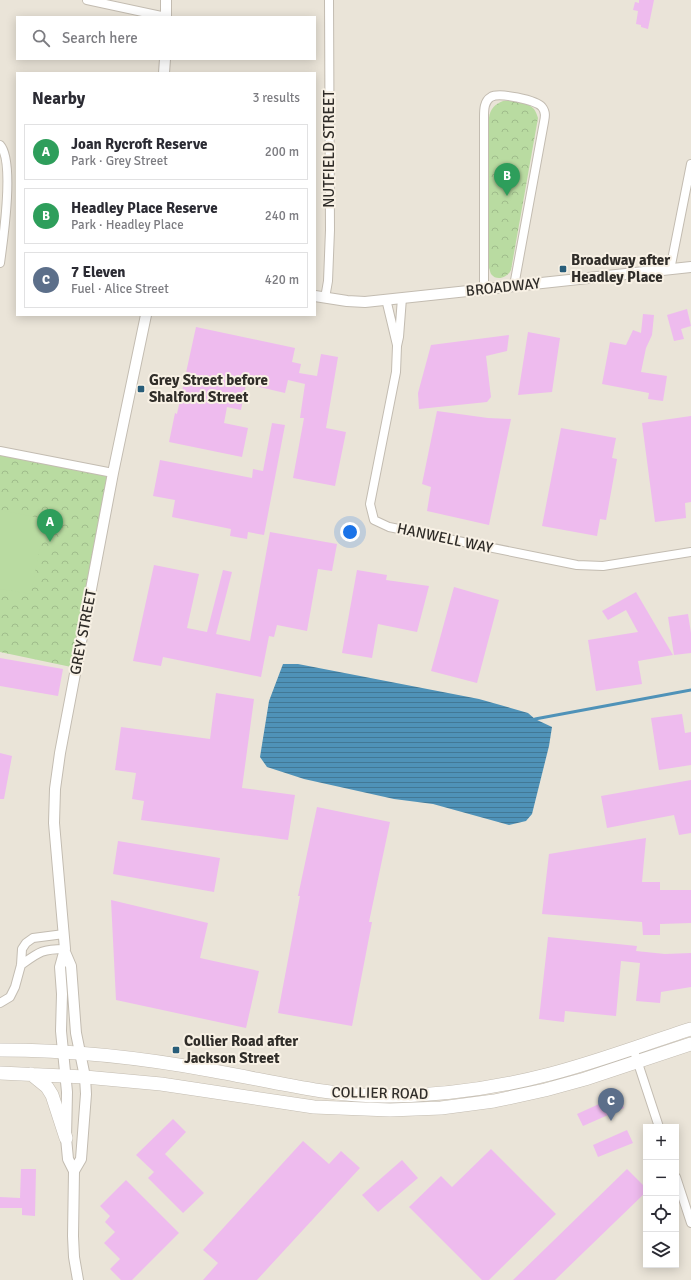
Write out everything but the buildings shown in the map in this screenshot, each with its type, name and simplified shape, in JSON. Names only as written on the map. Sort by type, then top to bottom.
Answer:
[{"type":"main road","name":"COLLIER ROAD","points":[[0,1050],[80,1053],[172,1063],[328,1093],[385,1096],[459,1092],[501,1085],[550,1074],[691,1029]]},
{"type":"main road","name":"COLLIER ROAD","points":[[0,1074],[85,1077],[161,1084],[314,1107],[390,1110],[441,1108],[501,1100],[551,1088],[691,1044]]},
{"type":"main road","points":[[31,1074],[47,1087],[52,1095],[66,1138]]},
{"type":"street","points":[[87,0],[161,16]]},
{"type":"street","points":[[166,0],[166,16]]},
{"type":"street","name":"NUTFIELD STREET","points":[[320,297],[328,281],[330,230],[329,0]]},
{"type":"street","points":[[164,72],[165,60]]},
{"type":"street","points":[[484,289],[484,117],[487,101],[490,97],[496,95],[532,101],[542,108],[545,113],[514,286]]},
{"type":"street","points":[[0,146],[6,159],[8,203],[0,263]]},
{"type":"street","points":[[670,270],[691,164]]},
{"type":"street","name":"BROADWAY","points":[[320,297],[359,301],[402,298],[691,268]]},
{"type":"street","name":"HANWELL WAY","points":[[402,298],[396,372],[370,504],[374,520],[389,527],[577,565],[603,566],[691,552]]},
{"type":"street","name":"HANWELL WAY","points":[[386,299],[397,346]]},
{"type":"street","name":"GREY STREET","points":[[74,1171],[81,1159],[86,1094],[85,1077],[76,1033],[71,966],[65,950],[54,823],[55,789],[61,745],[113,473],[146,316]]},
{"type":"street","points":[[0,451],[113,473]]},
{"type":"street","points":[[0,1003],[10,997],[21,965],[22,949],[26,942],[33,938],[64,934]]},
{"type":"street","points":[[21,965],[38,952],[48,949],[65,950]]},
{"type":"street","name":"GREY STREET","points":[[65,950],[60,967],[62,994],[61,1031],[67,1097],[66,1138],[68,1159],[74,1171]]},
{"type":"street","points":[[633,1048],[658,1124]]},
{"type":"street","points":[[74,1171],[73,1236],[74,1257],[78,1280]]},
{"type":"street","points":[[679,1186],[691,1223]]},
{"type":"green space","points":[[503,101],[524,103],[534,109],[538,118],[511,270],[510,273],[502,278],[496,278],[491,274],[489,268],[489,118],[493,107]]},
{"type":"green space","points":[[0,451],[113,473],[76,668],[0,652]]},
{"type":"green space","points":[[0,510],[45,519],[31,594],[0,589]]},
{"type":"water","points":[[283,664],[298,664],[479,699],[528,713],[535,719],[552,727],[549,746],[532,814],[526,821],[509,825],[433,804],[394,799],[304,779],[267,767],[260,757],[269,701]]},
{"type":"waterway","points":[[535,719],[691,690]]},
{"type":"place","name":"Headley Place Reserve","points":[[507,196]]},
{"type":"place","name":"Broadway after Headley Place","points":[[563,269]]},
{"type":"place","name":"Grey Street before Shalford Street","points":[[141,389]]},
{"type":"place","name":"Joan Rycroft Reserve","points":[[50,542]]},
{"type":"place","name":"Collier Road after Jackson Street","points":[[176,1050]]},
{"type":"place","name":"7 Eleven","points":[[611,1121]]}]
